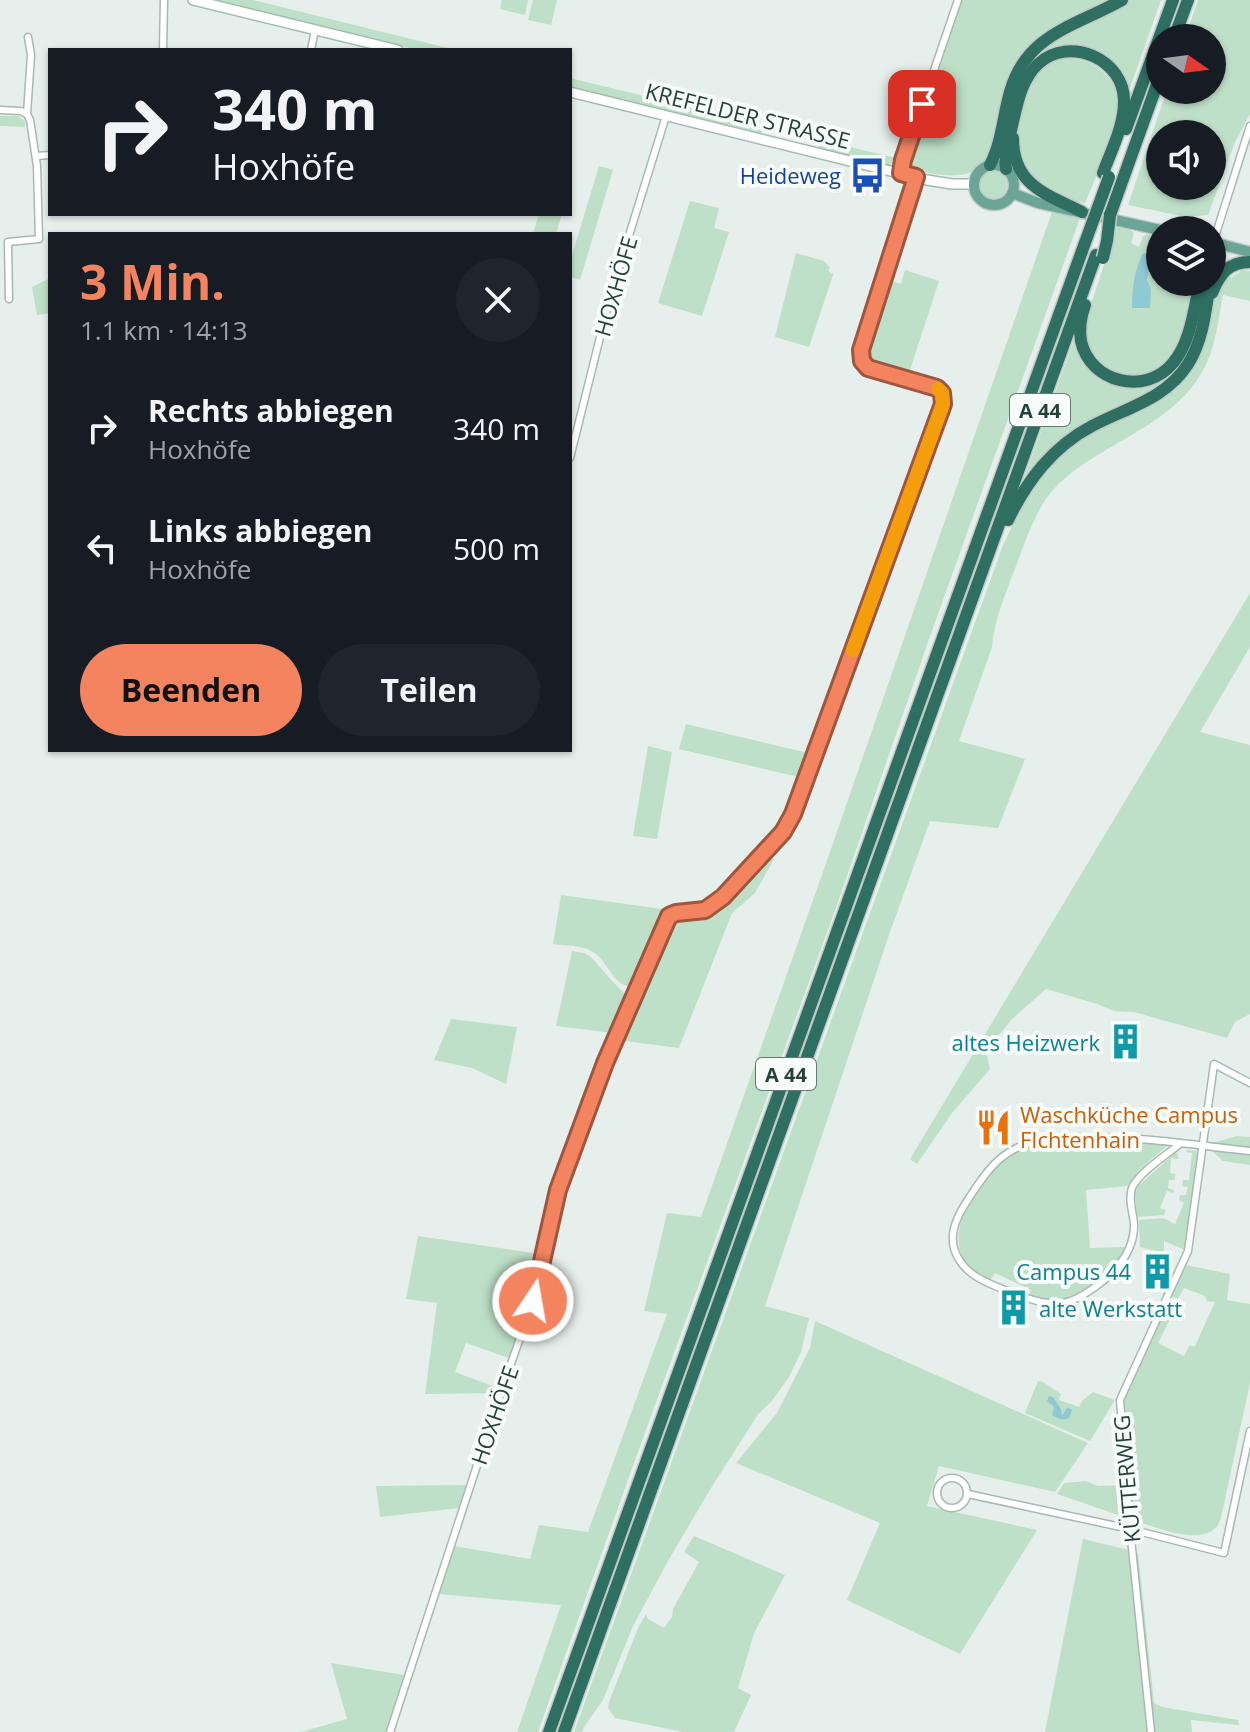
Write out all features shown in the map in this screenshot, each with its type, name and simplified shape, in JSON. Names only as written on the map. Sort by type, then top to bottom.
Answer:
[{"type":"highway","points":[[990,165],[1014,80],[1028,55],[1053,34],[1122,0]]},
{"type":"highway","name":"A 44","points":[[549,1732],[1056,325],[1106,175],[1173,0]]},
{"type":"highway","points":[[1179,24],[1188,0]]},
{"type":"highway","points":[[1006,169],[1005,155],[1027,78],[1047,57],[1076,51],[1103,61],[1111,68],[1120,82],[1125,101],[1106,175]]},
{"type":"highway","name":"A 44","points":[[564,1732],[984,566],[1099,256],[1110,215],[1150,104]]},
{"type":"highway","points":[[1016,111],[1013,145],[1021,172],[1036,189],[1082,212]]},
{"type":"highway","points":[[1099,256],[1080,323],[1085,353],[1103,374],[1133,382],[1162,374],[1174,362],[1186,339],[1197,296]]},
{"type":"highway","points":[[1205,311],[1223,271],[1237,263],[1250,262]]},
{"type":"highway","points":[[984,566],[1025,487],[1053,455],[1091,427],[1159,394],[1182,373],[1197,347],[1208,296]]},
{"type":"main road","points":[[193,0],[390,48]]},
{"type":"main road","name":"KREFELDER STRASSE","points":[[572,92],[916,177],[949,184],[973,184]]},
{"type":"main road","points":[[990,165],[1006,169],[1014,182],[1012,193],[999,204],[987,204],[977,196],[973,184],[977,173],[990,165]]},
{"type":"main road","points":[[1012,193],[1038,203],[1146,227]]},
{"type":"main road","points":[[1226,246],[1250,252]]},
{"type":"street","points":[[163,48],[164,0]]},
{"type":"street","points":[[901,173],[958,0]]},
{"type":"street","points":[[311,48],[315,30]]},
{"type":"street","points":[[9,299],[8,242],[39,239],[36,156],[27,114],[31,55],[28,37]]},
{"type":"street","points":[[0,110],[27,114]]},
{"type":"street","name":"HOXHÖFE","points":[[572,450],[610,297],[666,116]]},
{"type":"street","points":[[1221,216],[1250,126]]},
{"type":"street","points":[[36,156],[48,155]]},
{"type":"street","name":"HOXHÖFE","points":[[390,1732],[533,1301],[558,1190],[632,998],[669,916],[705,910],[723,897],[783,832],[793,814],[943,404],[942,393],[937,388],[868,368],[862,361],[861,350],[916,177]]},
{"type":"street","name":"KÜTTERWEG","points":[[1151,1732],[1120,1400],[1188,1251],[1214,1064],[1250,1083]]},
{"type":"street","points":[[1181,1143],[1137,1179],[1131,1190],[1133,1235],[1130,1248],[1103,1281],[1081,1296],[1058,1304],[1035,1301],[978,1278],[957,1257],[954,1229],[967,1200],[992,1164],[1016,1148],[1047,1138],[1098,1137],[1181,1143],[1250,1151]]},
{"type":"street","points":[[968,1494],[1224,1553],[1250,1431]]},
{"type":"street","points":[[946,1478],[959,1479],[966,1485],[968,1494],[954,1509],[940,1504],[936,1497],[936,1491],[946,1478]]},
{"type":"green space","points":[[212,0],[253,0],[448,48],[410,48]]},
{"type":"green space","points":[[502,0],[528,0],[525,15],[500,9]]},
{"type":"green space","points":[[533,0],[557,0],[551,25],[528,20]]},
{"type":"green space","points":[[962,0],[1109,0],[1048,31],[1017,61],[1007,81],[984,165],[970,173],[953,175],[910,170],[909,156]]},
{"type":"green space","points":[[1129,0],[1161,0],[1153,24],[1146,24],[1146,42],[1125,102],[1103,58],[1040,56],[1031,63],[1001,160],[995,160],[1031,53]]},
{"type":"green space","points":[[1198,0],[1250,0],[1250,114],[1226,166],[1226,120],[1157,120],[1162,104],[1226,104],[1226,24],[1190,24]]},
{"type":"green space","points":[[1061,59],[1080,60],[1096,66],[1112,82],[1119,100],[1116,121],[1085,203],[1057,196],[1028,176],[1016,143],[1023,94],[1033,76],[1046,65]]},
{"type":"green space","points":[[572,78],[768,126],[760,134],[572,87]]},
{"type":"green space","points":[[0,116],[18,116],[25,121],[25,127],[0,126]]},
{"type":"green space","points":[[821,140],[900,159],[890,166],[818,148]]},
{"type":"green space","points":[[1146,152],[1146,200],[1214,200],[1208,215],[1197,216],[1181,216],[1128,205]]},
{"type":"green space","points":[[599,166],[613,170],[580,280],[572,278],[572,255]]},
{"type":"green space","points":[[993,171],[1003,175],[1007,185],[1003,195],[993,199],[983,195],[979,185],[983,175]]},
{"type":"green space","points":[[690,201],[719,208],[714,228],[729,232],[702,316],[658,303]]},
{"type":"green space","points":[[1052,212],[1080,218],[837,905],[538,1732],[517,1732],[561,1605],[438,1594],[453,1546],[530,1559],[539,1525],[588,1532],[667,1314],[644,1311],[667,1213],[701,1217]]},
{"type":"green space","points":[[538,216],[561,216],[557,232],[534,232]]},
{"type":"green space","points":[[1117,226],[1130,229],[1134,233],[1131,243],[1139,247],[1146,235],[1146,296],[1191,296],[1175,351],[1164,365],[1138,376],[1111,372],[1098,362],[1087,337],[1087,316]]},
{"type":"green space","points":[[796,253],[824,261],[831,274],[834,272],[809,347],[775,337]]},
{"type":"green space","points":[[905,270],[939,281],[908,376],[869,364],[864,348],[887,279],[901,284]]},
{"type":"green space","points":[[1229,270],[1231,278],[1242,270],[1250,271],[1250,301],[1226,296],[1226,274]]},
{"type":"green space","points":[[48,279],[48,313],[37,315],[32,287]]},
{"type":"green space","points":[[1214,296],[1223,296],[1210,355],[1199,378],[1184,396],[1146,426],[1063,480],[1046,499],[1033,522],[1000,608],[992,647],[959,741],[1025,759],[998,828],[930,821],[765,1306],[809,1318],[801,1352],[789,1377],[759,1413],[668,1561],[633,1626],[603,1700],[582,1732],[574,1732],[1002,548],[1016,517],[1043,474],[1066,450],[1088,435],[1157,400],[1195,361],[1204,344]]},
{"type":"green space","points":[[1077,332],[1085,358],[1139,384],[1190,346],[1173,375],[1148,395],[1091,424],[1022,484]]},
{"type":"green space","points":[[1250,593],[1250,647],[1200,732],[1250,745],[1250,1014],[1235,1022],[1227,1038],[1134,1012],[1114,1011],[1046,989],[1012,1019],[986,1051],[990,1069],[952,1113],[917,1164],[910,1159]]},
{"type":"green space","points":[[686,724],[812,754],[803,778],[679,749]]},
{"type":"green space","points":[[648,746],[672,752],[657,839],[633,836]]},
{"type":"green space","points":[[765,857],[774,859],[755,893],[732,913],[679,1048],[617,1040],[673,917],[709,914],[736,890]]},
{"type":"green space","points":[[561,895],[669,910],[634,988],[619,982],[591,951],[553,944]]},
{"type":"green space","points":[[572,951],[592,958],[626,995],[628,1001],[613,1033],[556,1026]]},
{"type":"green space","points":[[451,1019],[517,1027],[506,1084],[472,1068],[434,1060]]},
{"type":"green space","points":[[1237,1136],[1250,1137],[1250,1148],[1212,1143]]},
{"type":"green space","points":[[1044,1143],[1165,1143],[1167,1146],[1139,1170],[1127,1186],[1086,1190],[1090,1248],[1127,1247],[1096,1283],[1076,1296],[1044,1301],[1029,1296],[1031,1290],[995,1273],[990,1280],[964,1260],[959,1242],[965,1211],[984,1180],[1008,1157]]},
{"type":"green space","points":[[1187,1150],[1199,1151],[1185,1250],[1164,1241],[1164,1253],[1140,1247],[1139,1220],[1163,1218],[1175,1224],[1184,1203],[1179,1200],[1180,1195],[1186,1195],[1188,1187],[1182,1186],[1183,1180],[1189,1180],[1192,1153]]},
{"type":"green space","points":[[1211,1150],[1250,1155],[1250,1165],[1223,1161]]},
{"type":"green space","points":[[1175,1153],[1178,1159],[1171,1158],[1170,1173],[1175,1174],[1175,1180],[1169,1180],[1168,1188],[1174,1190],[1173,1193],[1167,1191],[1160,1208],[1166,1210],[1164,1215],[1137,1217],[1135,1194],[1139,1185]]},
{"type":"green space","points":[[418,1236],[533,1253],[522,1301],[530,1301],[509,1358],[466,1343],[455,1372],[498,1388],[497,1393],[425,1394],[437,1303],[406,1299]]},
{"type":"green space","points":[[1186,1265],[1230,1274],[1227,1300],[1250,1304],[1250,1383],[1220,1519],[1211,1532],[1201,1535],[1177,1533],[1132,1520],[1122,1402],[1168,1301],[1176,1307],[1158,1343],[1184,1356],[1189,1346],[1195,1346],[1215,1302],[1184,1288],[1178,1299],[1171,1296]]},
{"type":"green space","points":[[815,1321],[1088,1443],[1055,1492],[939,1466],[927,1506],[1037,1530],[960,1654],[847,1600],[880,1523],[736,1463],[777,1413],[810,1348]]},
{"type":"green space","points":[[1038,1381],[1061,1394],[1059,1400],[1079,1407],[1093,1392],[1115,1400],[1090,1441],[1025,1413]]},
{"type":"green space","points":[[1086,1481],[1098,1486],[1124,1485],[1127,1518],[1057,1494],[1064,1483]]},
{"type":"green space","points":[[466,1485],[459,1508],[380,1517],[376,1486]]},
{"type":"green space","points":[[694,1536],[785,1575],[754,1633],[738,1688],[751,1695],[734,1732],[683,1732],[615,1718],[608,1708],[646,1614],[648,1619],[664,1628],[672,1617],[673,1609],[699,1562],[684,1552]]},
{"type":"green space","points":[[1083,1539],[1129,1550],[1131,1554],[1149,1732],[1045,1732]]},
{"type":"green space","points":[[1135,1553],[1138,1553],[1154,1703],[1238,1720],[1239,1725],[1191,1720],[1192,1732],[1153,1732]]},
{"type":"green space","points":[[331,1663],[404,1675],[386,1732],[301,1732],[347,1719]]},
{"type":"water","points":[[1146,254],[1146,296],[1151,296],[1150,308],[1132,308],[1135,274],[1142,255]]},
{"type":"water","points":[[1049,1396],[1059,1406],[1062,1416],[1067,1408],[1072,1409],[1067,1419],[1052,1415],[1054,1407],[1047,1401]]},
{"type":"slow traffic","points":[[853,650],[943,404],[942,393],[938,389]]},
{"type":"place","name":"Heideweg","points":[[867,175]]},
{"type":"place","name":"altes Heizwerk","points":[[1126,1042]]},
{"type":"place","name":"Waschküche Campus FIchtenhain","points":[[994,1127]]},
{"type":"place","name":"Campus 44","points":[[1157,1271]]},
{"type":"place","name":"alte Werkstatt","points":[[1013,1308]]},
{"type":"route","points":[[533,1301],[558,1190],[605,1063],[669,916],[705,910],[723,897],[783,832],[793,814],[943,404],[942,393],[937,388],[868,368],[862,361],[861,350],[916,177],[901,173],[922,104]]}]
